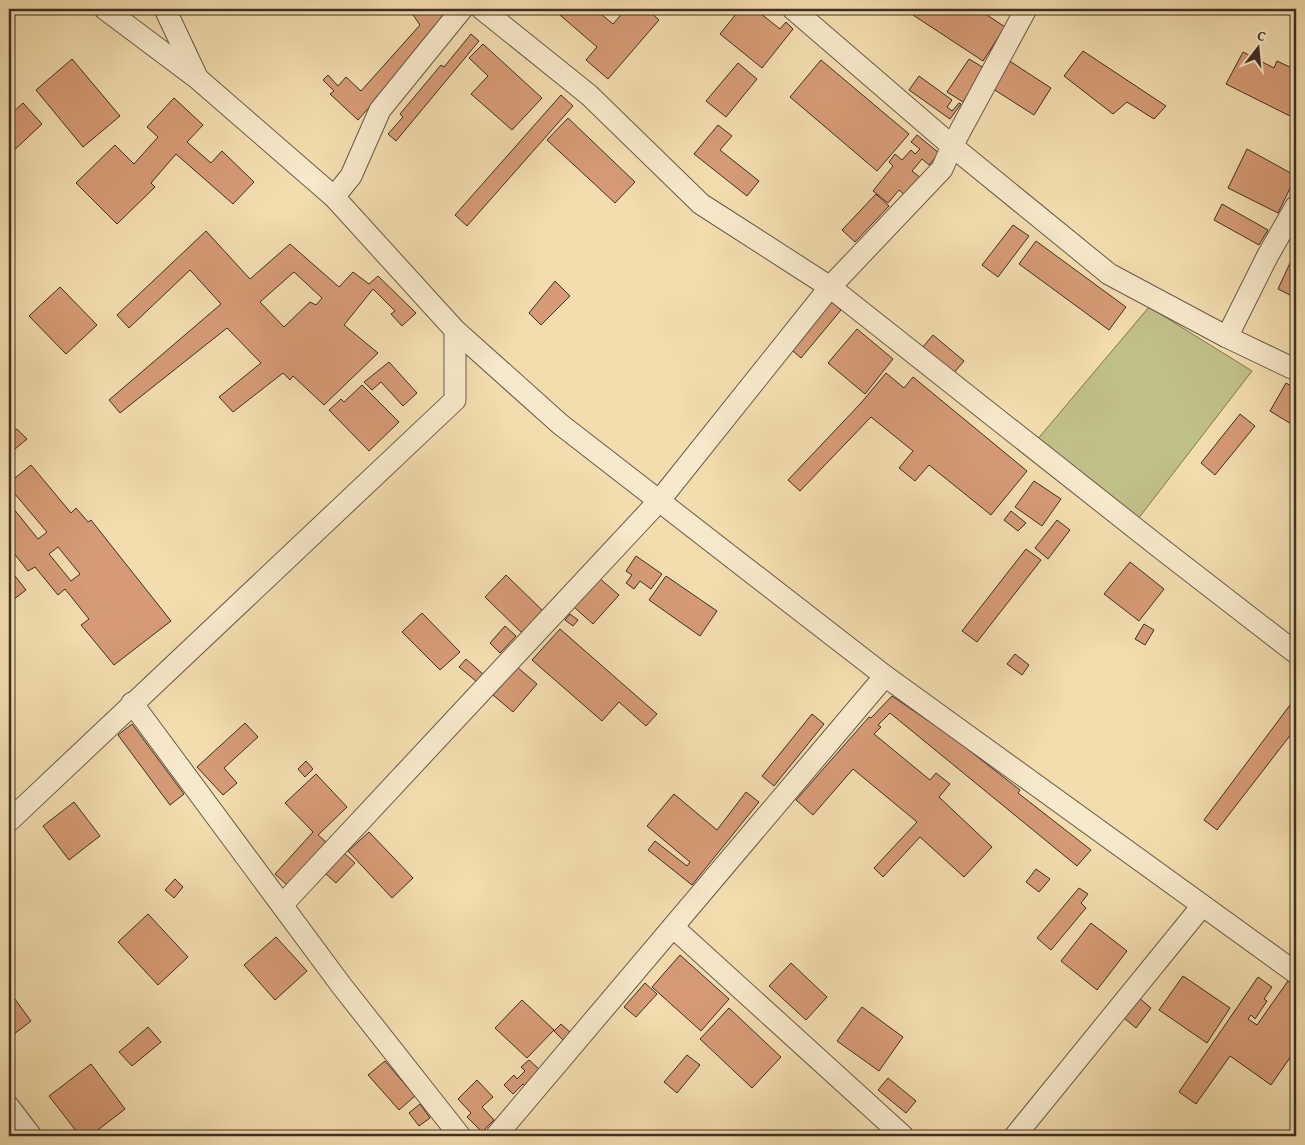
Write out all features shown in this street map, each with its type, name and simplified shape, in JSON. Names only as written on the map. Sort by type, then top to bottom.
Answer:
[{"type":"street","points":[[105,9],[197,78],[334,197],[455,330],[560,424],[885,676],[1296,973]]},
{"type":"street","points":[[165,9],[197,78]]},
{"type":"street","points":[[334,197],[351,176],[380,110],[462,9]]},
{"type":"street","points":[[482,9],[589,95],[701,204],[830,287],[1158,547],[1296,653]]},
{"type":"street","points":[[792,9],[952,146],[1109,274],[1227,337],[1296,370]]},
{"type":"street","points":[[282,905],[659,501],[830,287],[942,169],[952,146],[1026,9]]},
{"type":"street","points":[[1227,337],[1267,257],[1296,206]]},
{"type":"street","points":[[9,821],[455,400],[455,330]]},
{"type":"street","points":[[496,1136],[885,676]]},
{"type":"street","points":[[132,703],[341,985],[460,1136]]},
{"type":"street","points":[[1015,1136],[1202,906]]},
{"type":"street","points":[[673,927],[903,1136]]},
{"type":"street","points":[[9,1108],[31,1136]]},
{"type":"shaded area","points":[[1149,307],[1252,371],[1138,519],[1036,441]]},
{"type":"building","points":[[409,9],[443,9],[449,17],[358,120],[330,94],[334,91],[323,80],[328,75],[338,86],[346,77],[361,91],[420,25]]},
{"type":"building","points":[[553,9],[595,9],[613,24],[626,9],[647,9],[659,20],[608,79],[586,60],[597,47]]},
{"type":"building","points":[[708,9],[720,9],[714,14]]},
{"type":"building","points":[[740,9],[755,9],[780,29],[786,22],[793,29],[762,68],[720,34]]},
{"type":"building","points":[[917,9],[972,9],[977,12],[978,9],[1005,27],[983,61],[913,15]]},
{"type":"building","points":[[471,34],[479,41],[396,141],[388,134],[403,117],[400,114],[441,65],[444,67]]},
{"type":"building","points":[[483,44],[542,98],[512,130],[471,94],[488,76],[469,58]]},
{"type":"building","points":[[1083,51],[1166,106],[1154,119],[1127,102],[1113,114],[1064,76]]},
{"type":"building","points":[[1243,52],[1274,68],[1277,61],[1296,70],[1296,119],[1226,84]]},
{"type":"building","points":[[72,59],[120,116],[83,147],[36,90]]},
{"type":"building","points":[[969,59],[984,68],[963,102],[947,92]]},
{"type":"building","points":[[821,60],[909,134],[877,171],[790,97]]},
{"type":"building","points":[[1008,60],[1051,88],[1034,115],[990,87]]},
{"type":"building","points":[[738,63],[757,79],[726,117],[706,101]]},
{"type":"building","points":[[919,76],[952,100],[947,107],[952,111],[959,103],[961,104],[950,119],[909,90]]},
{"type":"building","points":[[561,95],[573,106],[467,226],[455,215]]},
{"type":"building","points":[[174,98],[203,125],[187,142],[211,163],[222,151],[254,182],[233,204],[176,154],[151,183],[155,187],[117,224],[76,183],[115,145],[134,164],[158,137],[147,127]]},
{"type":"building","points":[[23,103],[42,124],[9,155],[9,116]]},
{"type":"building","points":[[568,118],[635,182],[615,203],[547,140]]},
{"type":"building","points":[[718,125],[732,136],[720,150],[759,181],[747,196],[694,154]]},
{"type":"building","points":[[917,135],[939,153],[929,165],[922,159],[912,171],[921,178],[906,196],[899,190],[888,203],[873,191],[893,166],[889,162],[895,154],[902,160],[911,150],[915,154],[920,149],[911,142]]},
{"type":"building","points":[[1247,149],[1296,176],[1278,213],[1228,188]]},
{"type":"building","points":[[876,194],[889,206],[855,242],[842,230]]},
{"type":"building","points":[[1222,204],[1268,230],[1259,245],[1214,220]]},
{"type":"building","points":[[1013,225],[1029,236],[998,277],[982,265]]},
{"type":"building","points":[[206,231],[250,279],[290,244],[339,287],[353,272],[369,284],[378,276],[416,313],[402,326],[391,314],[395,311],[373,289],[344,325],[378,353],[324,405],[293,376],[290,380],[283,373],[233,412],[219,397],[261,363],[227,328],[120,413],[109,400],[221,304],[190,270],[129,328],[117,315]],"holes":[[[294,272],[322,298],[316,305],[310,302],[284,327],[260,302]]]},
{"type":"building","points":[[1036,241],[1126,307],[1109,330],[1019,264]]},
{"type":"building","points":[[1296,250],[1296,298],[1278,289]]},
{"type":"building","points":[[555,281],[570,296],[541,325],[529,313]]},
{"type":"building","points":[[60,287],[97,325],[66,354],[29,316]]},
{"type":"building","points":[[827,298],[841,310],[801,358],[786,345]]},
{"type":"building","points":[[857,329],[893,359],[865,394],[828,363]]},
{"type":"building","points":[[933,335],[964,361],[953,374],[922,348]]},
{"type":"building","points":[[389,362],[417,393],[403,406],[381,382],[372,390],[364,382]]},
{"type":"building","points":[[886,373],[904,388],[913,377],[1027,471],[991,515],[929,465],[915,481],[899,468],[913,451],[871,417],[800,491],[788,480],[861,403]]},
{"type":"building","points":[[1286,383],[1296,389],[1296,427],[1270,411]]},
{"type":"building","points":[[362,385],[399,422],[369,451],[329,410],[341,399],[344,402]]},
{"type":"building","points":[[1240,414],[1255,426],[1215,475],[1201,463]]},
{"type":"building","points":[[17,429],[27,439],[9,454],[9,434]]},
{"type":"building","points":[[31,465],[71,513],[76,508],[88,522],[91,520],[171,621],[114,665],[81,625],[89,619],[65,589],[58,595],[35,567],[28,571],[9,547],[9,503],[38,539],[47,532],[9,487],[9,483]],"holes":[[[58,547],[80,574],[71,581],[49,554]]]},
{"type":"building","points":[[1034,481],[1061,499],[1042,526],[1015,507]]},
{"type":"building","points":[[1011,511],[1026,523],[1018,531],[1004,520]]},
{"type":"building","points":[[1057,520],[1070,530],[1048,559],[1035,548]]},
{"type":"building","points":[[1026,549],[1041,560],[977,642],[962,631]]},
{"type":"building","points":[[636,556],[662,574],[651,589],[640,581],[634,589],[626,583],[632,575],[626,571]]},
{"type":"building","points":[[1130,562],[1164,589],[1139,621],[1104,594]]},
{"type":"building","points":[[506,575],[545,613],[524,635],[485,597]]},
{"type":"building","points":[[15,576],[26,590],[9,603],[9,581]]},
{"type":"building","points":[[666,576],[717,611],[700,636],[649,600]]},
{"type":"building","points":[[599,578],[619,595],[593,624],[574,607]]},
{"type":"building","points":[[422,613],[460,652],[440,670],[402,632]]},
{"type":"building","points":[[570,614],[578,620],[573,626],[565,620]]},
{"type":"building","points":[[1144,624],[1154,630],[1145,645],[1135,639]]},
{"type":"building","points":[[505,626],[516,636],[500,653],[490,643]]},
{"type":"building","points":[[560,629],[657,714],[646,726],[619,702],[602,721],[532,660]]},
{"type":"building","points":[[1015,654],[1029,665],[1022,675],[1007,664]]},
{"type":"building","points":[[466,659],[484,675],[477,682],[459,667]]},
{"type":"building","points":[[517,667],[537,684],[513,712],[493,695]]},
{"type":"building","points":[[892,696],[934,723],[1020,790],[1018,793],[1091,850],[1077,866],[890,713],[878,725],[881,727],[874,734],[930,780],[936,773],[950,784],[939,797],[992,847],[964,877],[920,837],[883,877],[874,868],[917,822],[853,769],[813,815],[796,800],[869,717],[871,718]]},
{"type":"building","points":[[1296,697],[1296,737],[1292,733],[1217,830],[1204,820]]},
{"type":"building","points":[[812,714],[824,724],[774,786],[762,776]]},
{"type":"building","points":[[245,723],[258,737],[224,768],[237,783],[223,795],[197,767]]},
{"type":"building","points":[[132,724],[184,794],[170,805],[118,735]]},
{"type":"building","points":[[306,761],[313,769],[305,777],[298,769]]},
{"type":"building","points":[[316,774],[347,807],[318,835],[326,842],[288,886],[275,874],[313,832],[285,803]]},
{"type":"building","points":[[746,792],[759,802],[692,885],[648,850],[655,841],[687,866],[690,862],[647,826],[674,794],[717,830]]},
{"type":"building","points":[[74,802],[100,836],[69,860],[43,826]]},
{"type":"building","points":[[369,832],[413,878],[392,898],[348,851]]},
{"type":"building","points":[[344,853],[355,863],[336,883],[326,874]]},
{"type":"building","points":[[1036,869],[1050,879],[1039,892],[1026,882]]},
{"type":"building","points":[[175,879],[183,887],[174,898],[165,890]]},
{"type":"building","points":[[1079,888],[1088,894],[1081,903],[1086,908],[1051,950],[1037,938]]},
{"type":"building","points":[[148,914],[188,957],[158,985],[118,942]]},
{"type":"building","points":[[1091,923],[1127,951],[1097,990],[1061,961]]},
{"type":"building","points":[[276,937],[307,971],[275,1000],[244,965]]},
{"type":"building","points":[[680,955],[729,999],[701,1031],[652,987]]},
{"type":"building","points":[[791,963],[827,997],[806,1020],[769,986]]},
{"type":"building","points":[[1183,976],[1230,1008],[1207,1043],[1159,1010]]},
{"type":"building","points":[[1258,977],[1272,987],[1264,999],[1267,1001],[1255,1019],[1251,1015],[1248,1019],[1257,1025],[1288,981],[1296,987],[1296,1049],[1271,1085],[1230,1056],[1196,1104],[1179,1092]]},
{"type":"building","points":[[645,983],[657,994],[636,1017],[624,1007]]},
{"type":"building","points":[[9,991],[31,1021],[9,1038]]},
{"type":"building","points":[[1139,998],[1151,1008],[1136,1028],[1124,1018]]},
{"type":"building","points":[[522,1000],[554,1030],[527,1058],[495,1028]]},
{"type":"building","points":[[862,1007],[903,1037],[879,1071],[837,1041]]},
{"type":"building","points":[[729,1008],[781,1057],[752,1088],[700,1039]]},
{"type":"building","points":[[561,1024],[571,1033],[564,1041],[554,1031]]},
{"type":"building","points":[[148,1027],[161,1042],[132,1066],[119,1052]]},
{"type":"building","points":[[687,1055],[700,1065],[677,1093],[664,1082]]},
{"type":"building","points":[[529,1060],[539,1069],[525,1086],[523,1084],[513,1094],[504,1085],[514,1075],[517,1079],[525,1071],[521,1067]]},
{"type":"building","points":[[385,1061],[415,1096],[399,1110],[368,1075]]},
{"type":"building","points":[[91,1064],[125,1109],[90,1136],[80,1136],[49,1096]]},
{"type":"building","points":[[888,1078],[916,1101],[906,1113],[878,1090]]},
{"type":"building","points":[[477,1080],[493,1097],[482,1107],[494,1120],[482,1132],[467,1117],[471,1113],[458,1099]]},
{"type":"building","points":[[420,1104],[430,1118],[419,1126],[409,1113]]},
{"type":"building","points":[[378,1131],[383,1136],[373,1136]]}]
